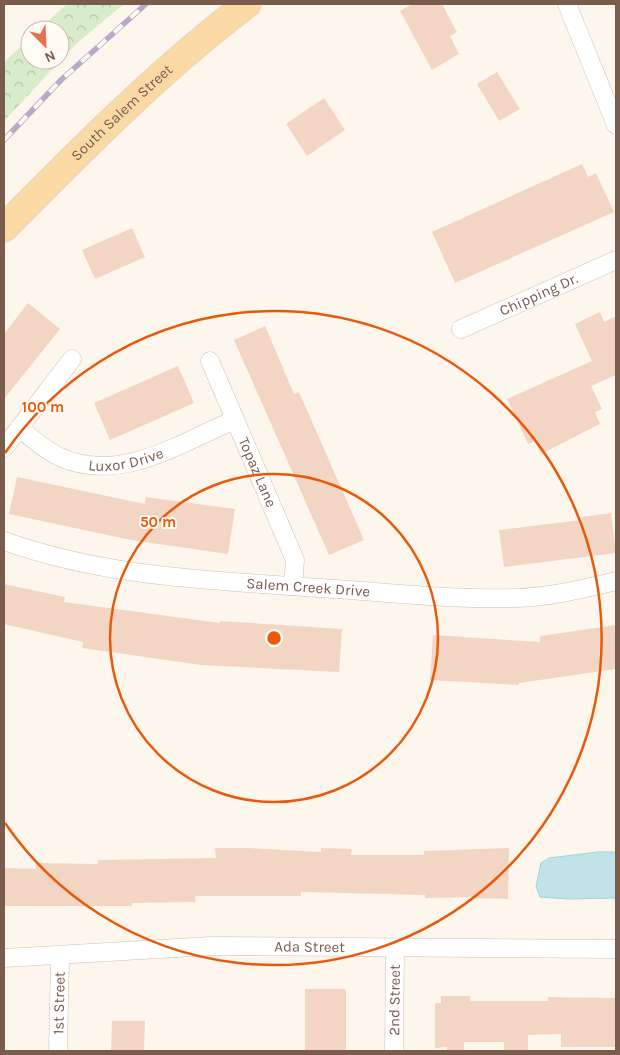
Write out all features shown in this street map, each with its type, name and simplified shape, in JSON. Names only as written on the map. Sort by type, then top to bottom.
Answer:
[{"type":"main road","name":"South Salem Street","points":[[4,228],[79,153],[160,77],[247,4]]},
{"type":"street","points":[[567,4],[616,125]]},
{"type":"street","name":"Chipping Dr.","points":[[461,329],[616,260]]},
{"type":"street","points":[[4,448],[72,360]]},
{"type":"street","name":"Topaz Lane","points":[[210,362],[295,560],[293,586]]},
{"type":"street","name":"Luxor Drive","points":[[19,428],[58,457],[89,467],[112,467],[132,464],[234,420]]},
{"type":"street","name":"Salem Creek Drive","points":[[4,540],[78,563],[126,572],[174,578],[293,586],[516,598],[585,589],[616,581]]},
{"type":"street","name":"Ada Street","points":[[4,958],[211,946],[616,949]]},
{"type":"street","name":"2nd Street","points":[[394,1051],[395,948]]},
{"type":"street","name":"1st Street","points":[[58,1051],[60,956]]},
{"type":"green space","points":[[67,4],[124,4],[70,50],[70,20],[49,20]]},
{"type":"green space","points":[[20,47],[20,70],[52,70],[4,121],[4,62]]},
{"type":"water","points":[[597,852],[616,852],[616,898],[568,899],[540,897],[536,886],[541,863],[549,858]]},
{"type":"building","points":[[412,4],[442,4],[457,32],[450,36],[459,54],[432,70],[400,11]]},
{"type":"building","points":[[497,72],[520,109],[499,121],[477,84]]},
{"type":"building","points":[[324,98],[345,130],[307,156],[286,124]]},
{"type":"building","points":[[582,164],[588,177],[596,173],[614,212],[455,283],[432,232]]},
{"type":"building","points":[[132,228],[145,257],[95,279],[82,250]]},
{"type":"building","points":[[28,303],[60,329],[4,399],[4,334]]},
{"type":"building","points":[[600,312],[604,322],[616,316],[616,375],[591,386],[602,409],[595,412],[600,424],[541,454],[535,441],[528,444],[507,399],[592,361],[575,324]]},
{"type":"building","points":[[265,326],[294,394],[299,392],[364,540],[329,555],[234,340]]},
{"type":"building","points":[[178,366],[194,403],[110,440],[94,403]]},
{"type":"building","points":[[17,477],[145,504],[146,497],[235,509],[228,554],[131,540],[9,514]]},
{"type":"building","points":[[611,513],[616,553],[504,567],[499,530],[582,520],[582,517]]},
{"type":"building","points":[[4,584],[65,597],[64,602],[220,623],[220,621],[342,629],[339,672],[201,665],[82,648],[83,642],[4,624]]},
{"type":"building","points":[[616,625],[616,669],[519,683],[519,685],[430,680],[433,635],[540,642],[540,636]]},
{"type":"building","points":[[215,848],[321,852],[321,848],[352,849],[351,855],[424,855],[424,851],[509,848],[508,899],[475,897],[425,898],[425,895],[301,892],[301,896],[195,896],[196,902],[132,903],[132,906],[4,906],[4,868],[36,869],[36,863],[98,864],[98,860],[216,858]]},
{"type":"building","points":[[305,989],[346,989],[346,1051],[305,1051]]},
{"type":"building","points":[[441,996],[470,996],[470,1001],[548,1001],[548,997],[616,998],[616,1047],[561,1047],[561,1034],[528,1035],[528,1051],[504,1051],[504,1042],[464,1042],[464,1051],[447,1051],[447,1047],[435,1048],[435,1003],[441,1003]]},
{"type":"building","points":[[112,1021],[145,1021],[144,1051],[111,1051]]},
{"type":"railway","points":[[4,140],[61,80],[146,4]]}]
